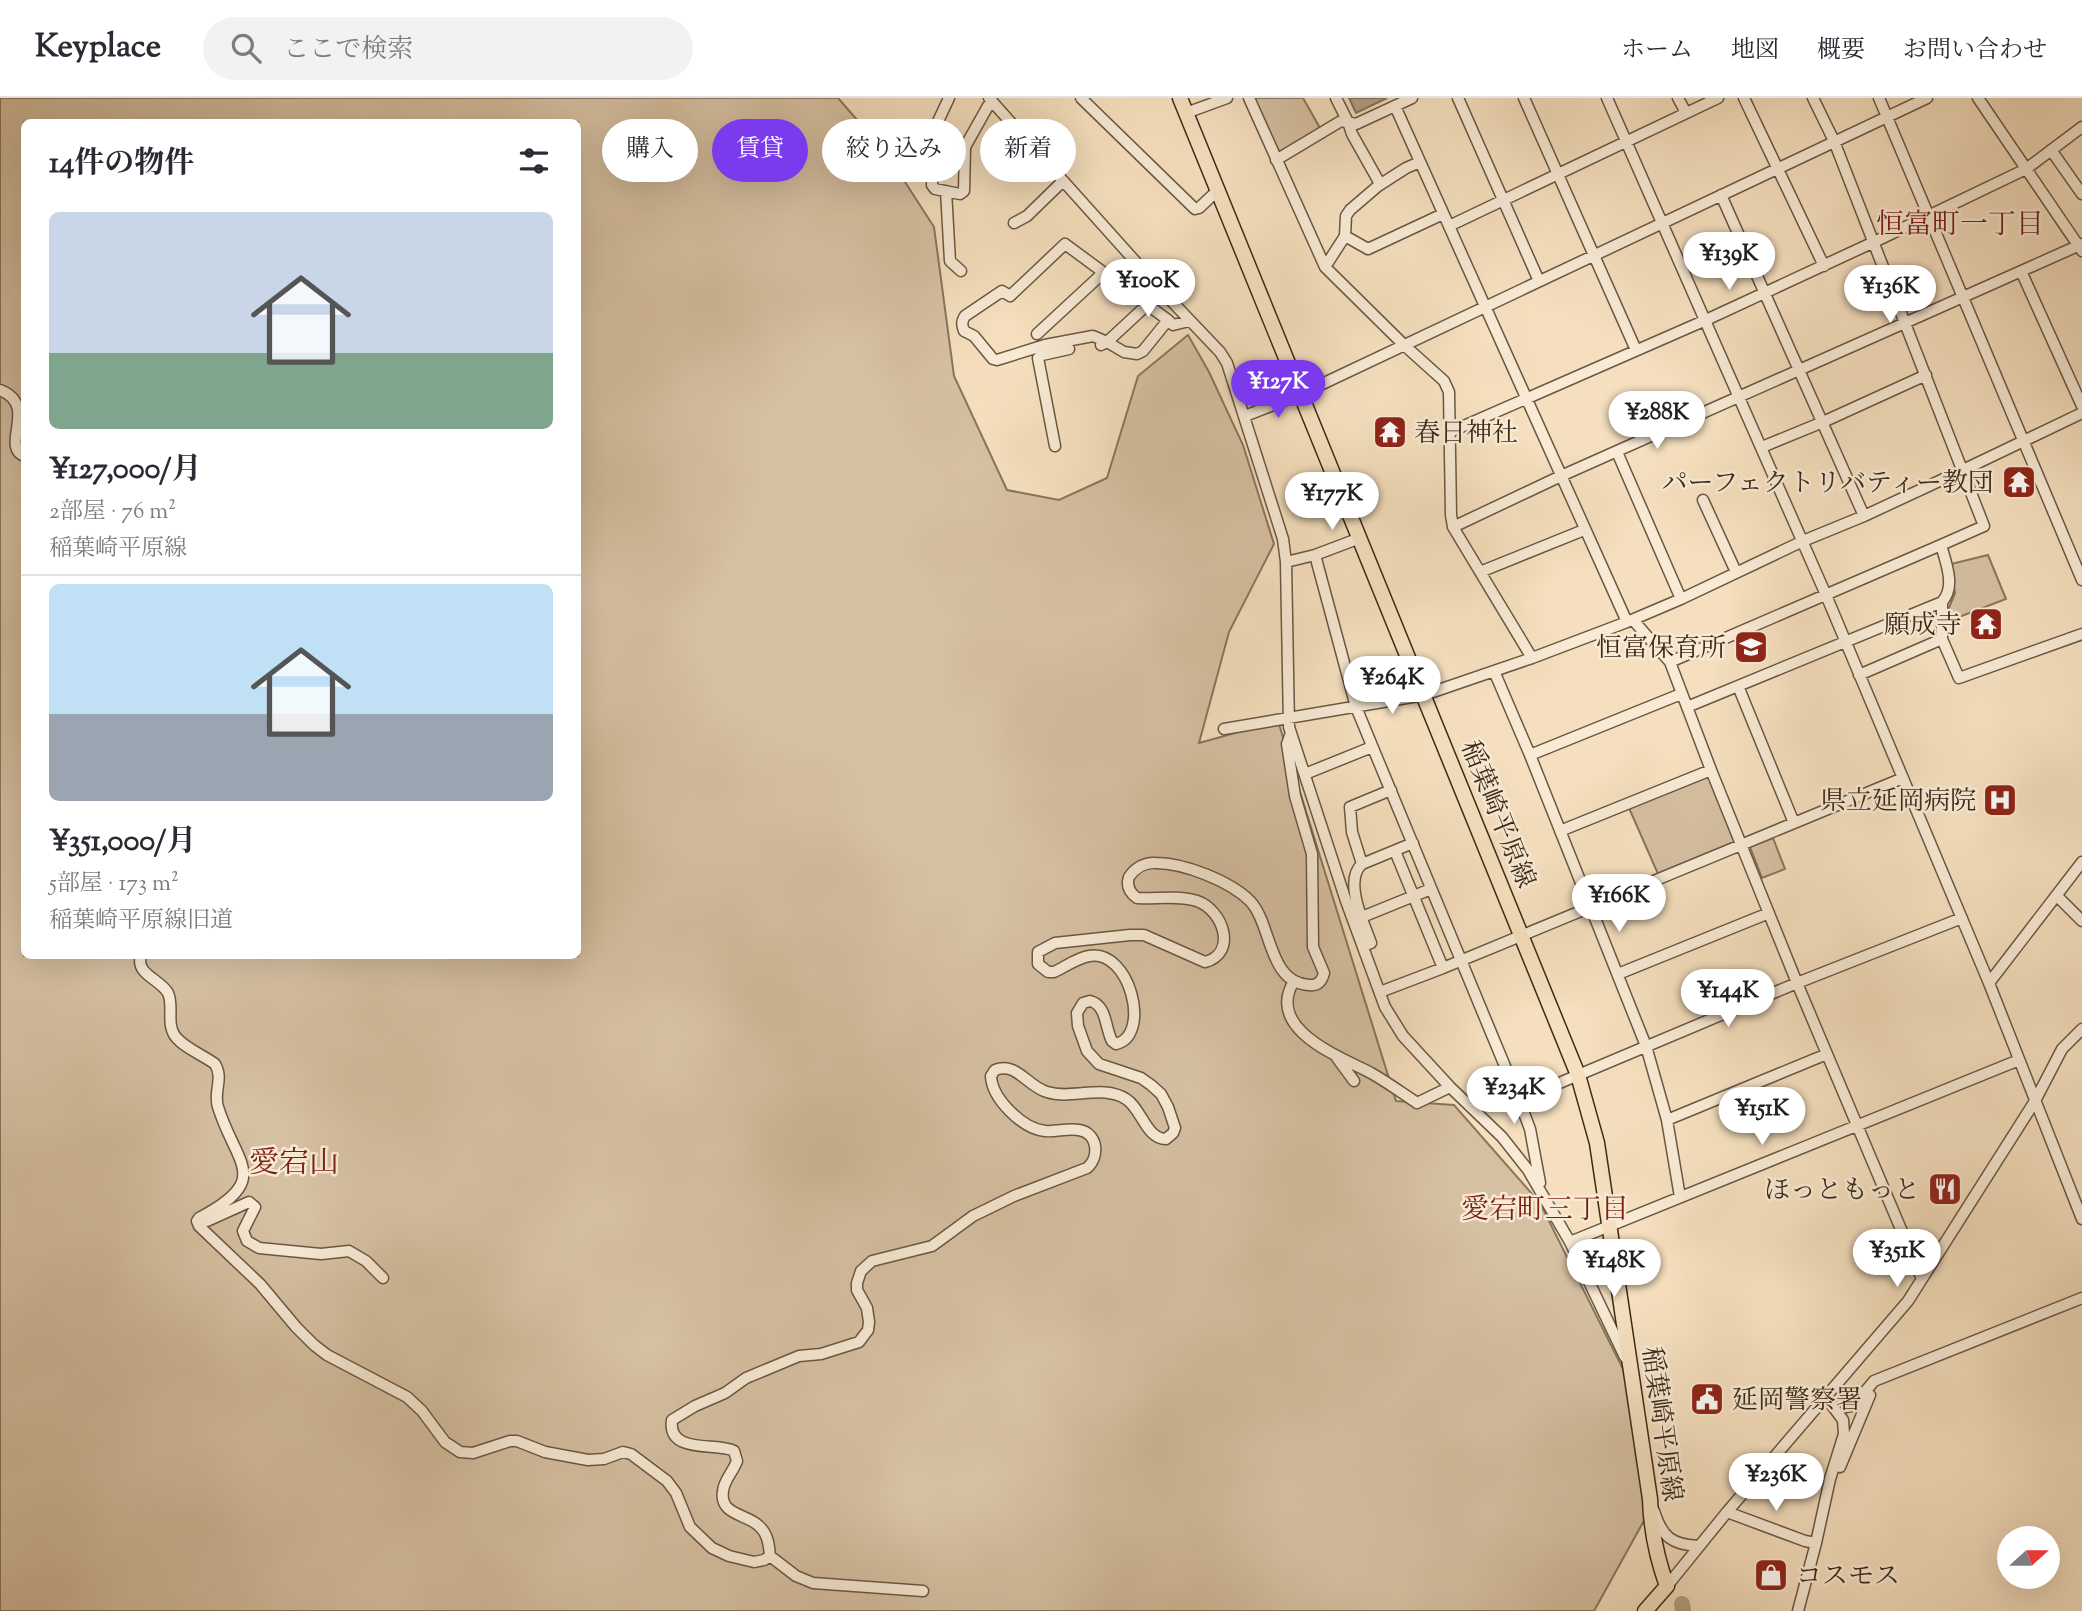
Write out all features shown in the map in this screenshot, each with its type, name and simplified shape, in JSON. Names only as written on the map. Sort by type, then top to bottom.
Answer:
[{"type":"main road","name":"稲葉崎平原線","points":[[1180,98],[1578,1075],[1597,1143],[1650,1499],[1651,1529],[1667,1586]]},
{"type":"main road","points":[[1646,1611],[1667,1586]]},
{"type":"street","points":[[939,119],[949,98]]},
{"type":"street","points":[[1081,98],[1195,209],[1218,190]]},
{"type":"street","points":[[1186,113],[1227,98]]},
{"type":"street","points":[[1249,98],[1325,267],[1444,381],[1449,392],[1453,527],[1532,658]]},
{"type":"street","points":[[1336,98],[1349,122],[1352,134],[1379,182],[1378,186]]},
{"type":"street","points":[[1276,160],[1341,121],[1356,124],[1412,98]]},
{"type":"street","points":[[1458,98],[1539,281]]},
{"type":"street","points":[[1524,98],[1636,350]]},
{"type":"street","points":[[1608,98],[1826,594],[1989,983],[2082,1219]]},
{"type":"street","points":[[1678,98],[1686,113]]},
{"type":"street","points":[[1449,226],[1718,98]]},
{"type":"street","points":[[1744,98],[1824,266]]},
{"type":"street","points":[[1670,662],[1984,526],[1834,141],[1813,98]]},
{"type":"street","points":[[1879,98],[2082,580]]},
{"type":"street","points":[[1245,416],[1301,394],[1927,98]]},
{"type":"street","points":[[1453,527],[1561,476],[2021,271],[2081,247],[1978,98]]},
{"type":"street","points":[[932,182],[935,189],[960,194],[964,191],[965,147],[991,100],[1008,119]]},
{"type":"street","points":[[1395,106],[1584,530],[1630,621],[1670,662],[1797,983],[1922,1279]]},
{"type":"street","points":[[1450,432],[1874,243],[2026,169],[2082,127]]},
{"type":"street","points":[[2051,150],[2082,194]]},
{"type":"street","points":[[1325,267],[1345,236],[1346,216],[1350,210],[1378,186],[1420,162]]},
{"type":"street","points":[[1014,223],[1027,216],[1062,182]]},
{"type":"street","points":[[1064,182],[1220,352],[1227,363],[1283,539],[1286,562],[1288,717],[1291,733],[1346,901],[1385,1007],[1398,1030],[1450,1087],[1502,1137],[1528,1170],[1570,1242],[1631,1369]]},
{"type":"street","points":[[946,191],[950,261],[961,271]]},
{"type":"street","points":[[1721,195],[1864,516]]},
{"type":"street","points":[[1345,236],[1368,249],[1443,214]]},
{"type":"street","points":[[1168,320],[1143,351],[1136,354],[1124,352],[1093,337],[1045,345],[997,360],[993,359],[974,336],[964,331],[962,326],[965,316],[1002,290],[1010,296],[1065,244],[1168,320],[1173,325],[1189,321]]},
{"type":"street","points":[[2021,271],[2082,406]]},
{"type":"street","points":[[1037,334],[1103,273]]},
{"type":"street","points":[[1055,446],[1038,358],[1092,343],[1102,345],[1147,305]]},
{"type":"street","points":[[1762,447],[1926,375]]},
{"type":"street","points":[[0,390],[9,395],[17,408],[18,419],[12,441],[21,455]]},
{"type":"street","points":[[1224,729],[1424,695],[1532,658],[1681,599],[2082,413]]},
{"type":"street","points":[[1617,452],[1681,599]]},
{"type":"street","points":[[1703,500],[1736,572]]},
{"type":"street","points":[[1480,572],[1584,530]]},
{"type":"street","points":[[1286,562],[1315,555],[1360,538]]},
{"type":"street","points":[[2069,548],[2082,542]]},
{"type":"street","points":[[1687,706],[1942,602],[1948,596],[1950,578],[1941,545]]},
{"type":"street","points":[[1315,555],[1356,707],[1519,1100],[1535,1147],[1536,1168],[1543,1193]]},
{"type":"street","points":[[1942,602],[1942,639],[1959,678],[2082,634]]},
{"type":"street","points":[[1859,675],[1942,639]]},
{"type":"street","points":[[1494,671],[1646,1046],[1667,1120],[1680,1198]]},
{"type":"street","points":[[1738,686],[1794,823]]},
{"type":"street","points":[[1530,755],[1681,694]]},
{"type":"street","points":[[923,1591],[813,1583],[796,1576],[770,1556],[767,1536],[760,1526],[730,1511],[724,1501],[724,1484],[737,1461],[734,1451],[689,1445],[676,1435],[671,1426],[672,1420],[747,1378],[799,1356],[821,1354],[859,1342],[868,1330],[869,1322],[867,1308],[857,1290],[857,1283],[861,1270],[872,1261],[932,1246],[973,1216],[1014,1196],[1087,1168],[1092,1163],[1095,1158],[1095,1145],[1085,1132],[1032,1129],[1015,1116],[994,1090],[991,1076],[995,1070],[1007,1068],[1016,1071],[1038,1089],[1049,1093],[1101,1093],[1123,1097],[1158,1138],[1166,1139],[1174,1133],[1173,1122],[1161,1094],[1141,1078],[1099,1064],[1087,1051],[1077,1013],[1080,1007],[1090,1001],[1101,1008],[1112,1041],[1116,1044],[1128,1038],[1134,1021],[1132,998],[1119,968],[1105,957],[1087,956],[1054,972],[1048,972],[1038,964],[1038,952],[1055,943],[1130,935],[1144,935],[1205,962],[1219,956],[1223,947],[1223,928],[1216,915],[1202,902],[1137,898],[1129,889],[1129,877],[1138,868],[1155,862],[1190,870],[1210,877],[1241,894],[1259,916],[1277,962],[1286,974],[1301,984],[1314,985],[1322,979],[1324,973],[1313,947],[1312,854],[1295,796],[1287,744],[1291,733]]},
{"type":"street","points":[[1305,774],[1372,747]]},
{"type":"street","points":[[1560,831],[1711,770]]},
{"type":"street","points":[[1380,992],[1903,778]]},
{"type":"street","points":[[1363,864],[1352,832],[1350,807],[1391,790]]},
{"type":"street","points":[[1363,946],[1371,943],[1353,892],[1356,872],[1363,864],[1413,844]]},
{"type":"street","points":[[1395,851],[1443,968]]},
{"type":"street","points":[[1989,983],[2082,862]]},
{"type":"street","points":[[1362,917],[1432,889]]},
{"type":"street","points":[[2057,896],[2082,921]]},
{"type":"street","points":[[1618,974],[1769,913]]},
{"type":"street","points":[[1519,1100],[1797,983],[1962,918]]},
{"type":"street","points":[[140,959],[142,970],[167,993],[174,1035],[219,1070],[218,1107],[242,1163],[241,1186],[236,1194],[199,1218],[198,1224]]},
{"type":"street","points":[[1294,981],[1286,998],[1287,1005],[1293,1021],[1310,1041],[1379,1078],[1417,1103],[1450,1087]]},
{"type":"street","points":[[1667,1586],[1727,1511],[1908,1301],[2035,1101],[2062,1049],[2082,1028]]},
{"type":"street","points":[[1333,1053],[1354,1081]]},
{"type":"street","points":[[1667,1120],[1827,1054]]},
{"type":"street","points":[[1570,1242],[2019,1060]]},
{"type":"street","points":[[198,1224],[249,1202],[255,1207],[243,1231],[251,1245],[321,1255],[349,1251],[366,1261],[383,1278]]},
{"type":"street","points":[[198,1224],[260,1284],[314,1345],[327,1355],[407,1397],[422,1411],[445,1442],[460,1452],[473,1453],[517,1441],[545,1452],[589,1460],[604,1460],[623,1452],[631,1454],[674,1488],[690,1527],[704,1542],[739,1559],[759,1562],[770,1556]]},
{"type":"street","points":[[1825,1396],[1847,1407],[1857,1405],[1871,1384],[1877,1380],[2082,1298]]},
{"type":"street","points":[[1826,1499],[1877,1380]]},
{"type":"street","points":[[1798,1611],[1830,1479],[1844,1434],[1845,1424],[1825,1396]]},
{"type":"street","points":[[1847,1407],[1854,1423],[1854,1432]]},
{"type":"street","points":[[1650,1499],[1661,1529],[1670,1538],[1678,1544],[1699,1546]]},
{"type":"street","points":[[1727,1511],[1816,1543]]},
{"type":"shaded area","points":[[0,98],[838,98],[856,119],[822,119],[822,182],[905,182],[934,227],[954,376],[1007,490],[1059,500],[1107,478],[1138,376],[1188,335],[1209,372],[1243,445],[1274,544],[1229,632],[1199,743],[1278,721],[1396,1101],[1454,1105],[1540,1203],[1625,1373],[1646,1517],[1594,1611],[0,1611]]},
{"type":"shaded area","points":[[1253,98],[1303,98],[1320,128],[1278,153]]},
{"type":"shaded area","points":[[1349,98],[1387,98],[1356,113]]},
{"type":"shaded area","points":[[1988,555],[2006,599],[1946,622],[1955,593],[1951,564]]},
{"type":"shaded area","points":[[1710,777],[1736,840],[1658,874],[1629,808]]},
{"type":"shaded area","points":[[1773,838],[1785,869],[1762,878],[1750,847]]},
{"type":"waterway","points":[[1682,1604],[1683,1611]]},
{"type":"place","name":"春日神社","points":[[1390,432]]},
{"type":"place","name":"パーフェクトリバティー教団","points":[[2019,482]]},
{"type":"place","name":"願成寺","points":[[1986,624]]},
{"type":"place","name":"恒富保育所","points":[[1751,647]]},
{"type":"place","name":"県立延岡病院","points":[[2000,800]]},
{"type":"place","name":"ほっともっと","points":[[1945,1189]]},
{"type":"place","name":"延岡警察署","points":[[1707,1399]]},
{"type":"place","name":"コスモス","points":[[1771,1575]]},
{"type":"district","name":"恒富町一丁目","points":[[1960,223]]},
{"type":"district","name":"愛宕山","points":[[294,1162]]},
{"type":"district","name":"愛宕町三丁目","points":[[1545,1208]]}]
